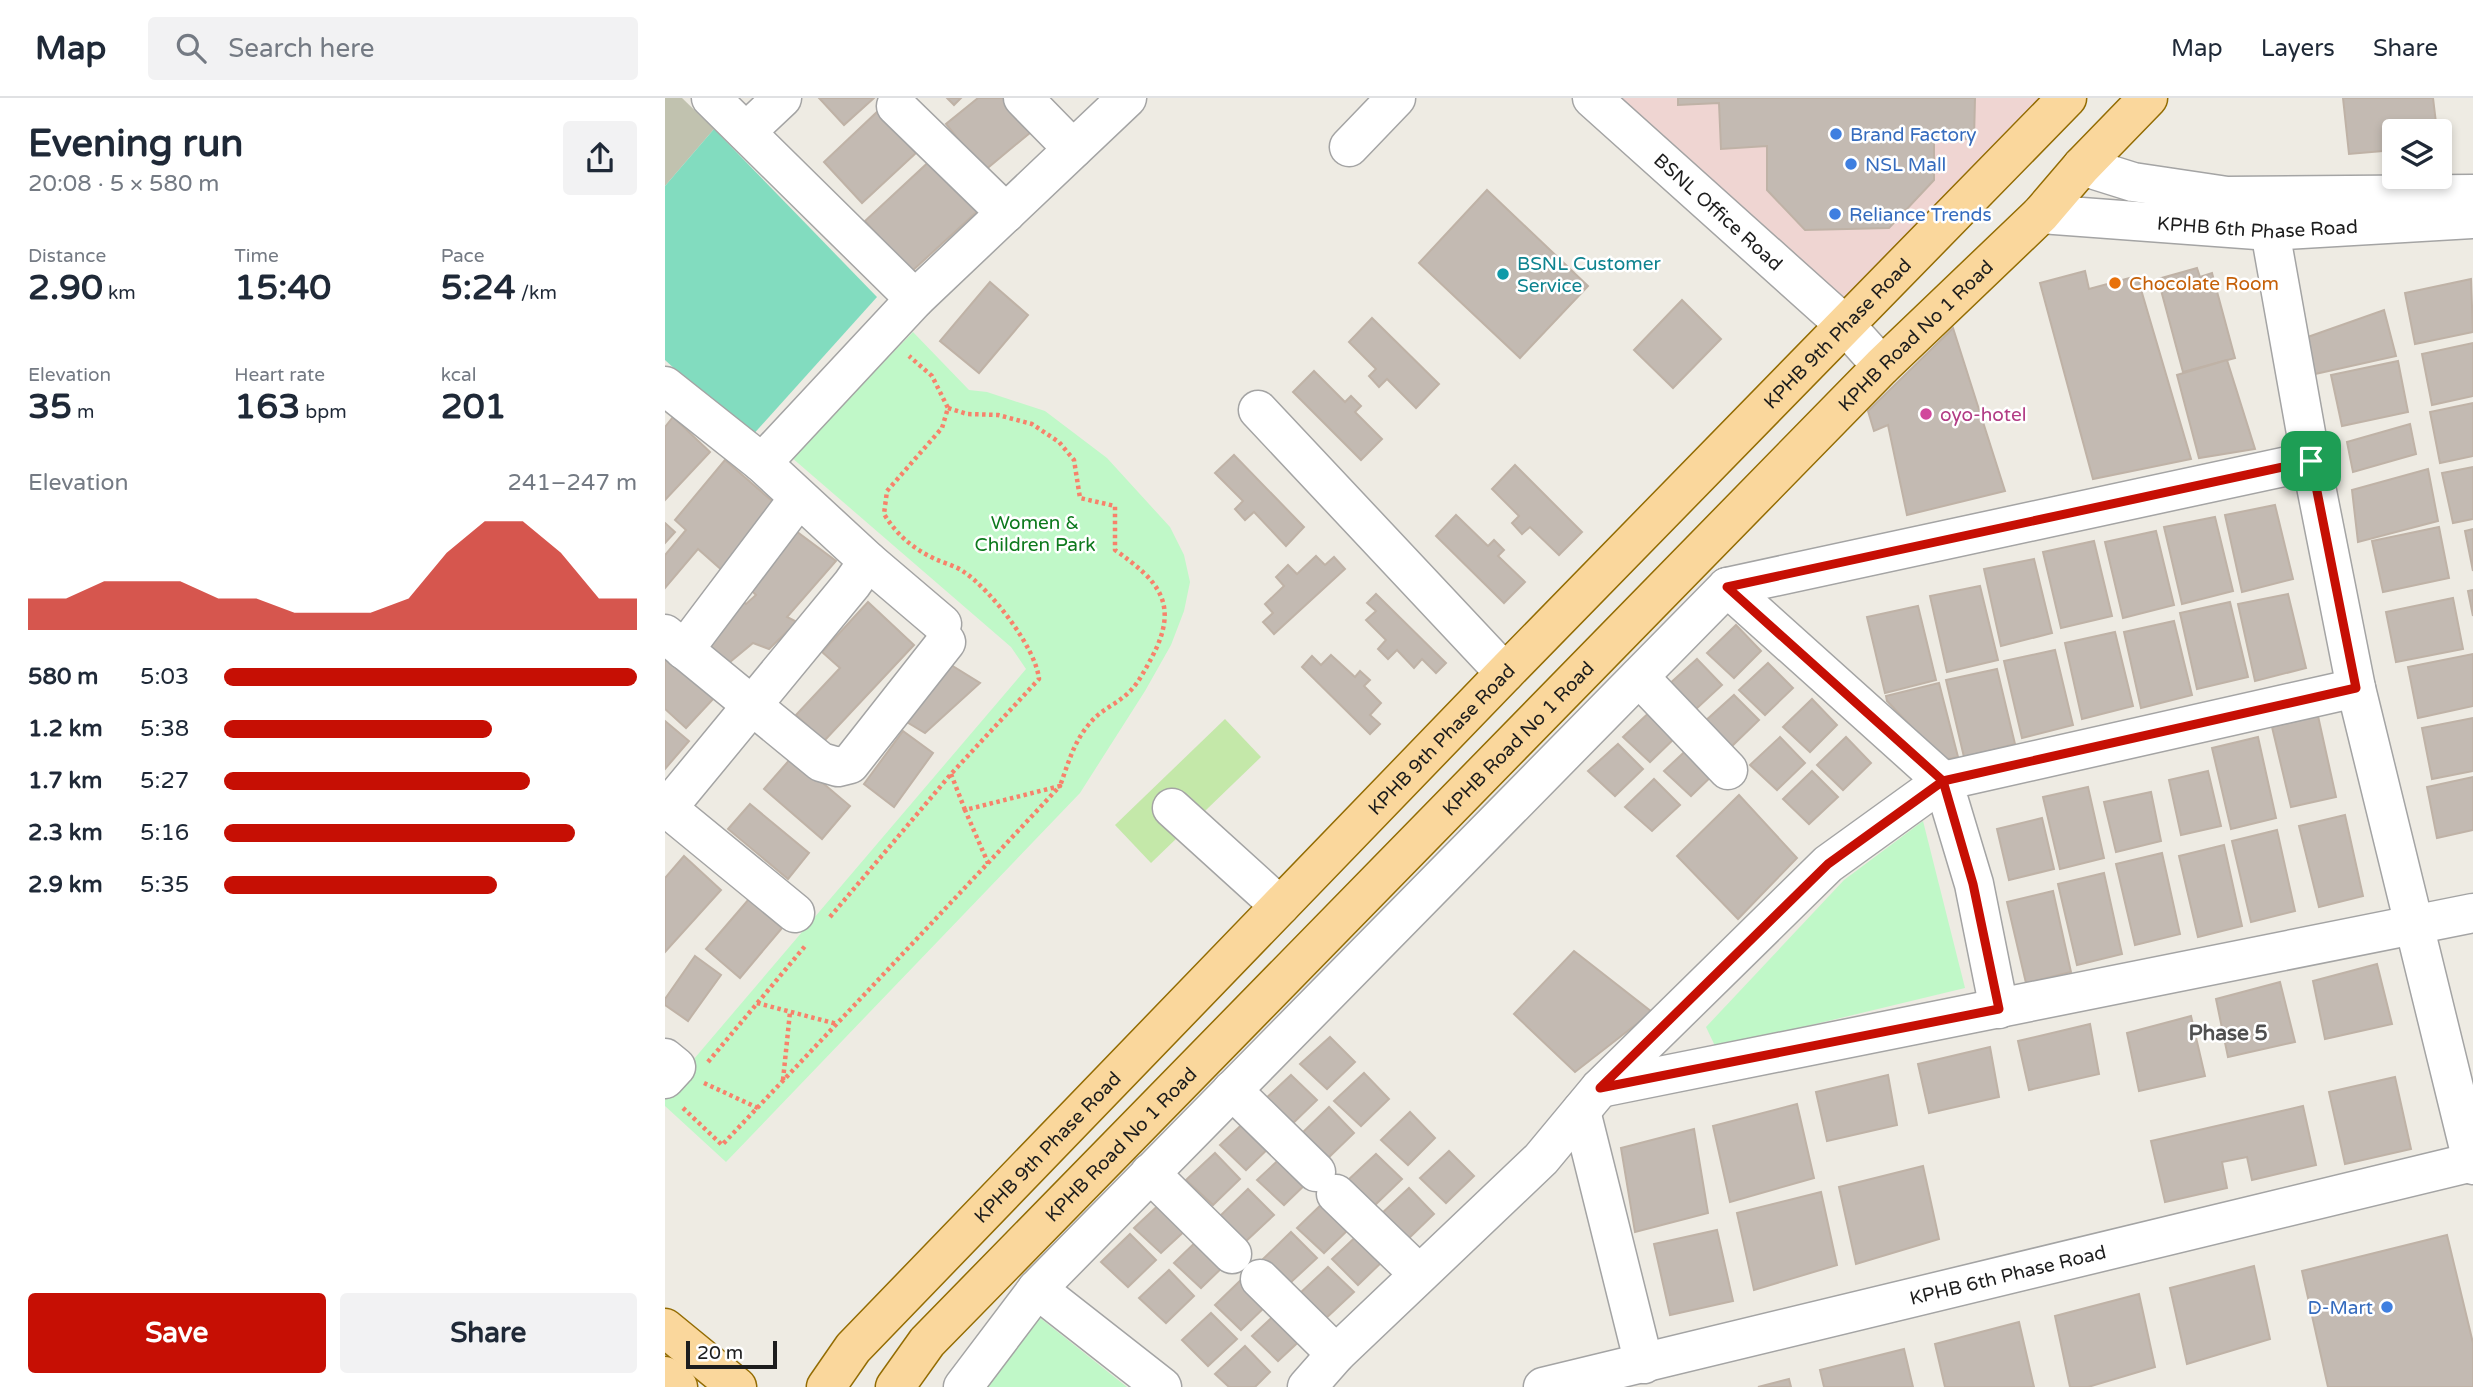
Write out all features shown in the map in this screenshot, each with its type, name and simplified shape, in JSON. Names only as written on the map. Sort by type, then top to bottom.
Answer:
[{"type":"main road","name":"KPHB 9th Phase Road","points":[[826,1387],[853,1348],[1505,673],[2067,98]]},
{"type":"main road","name":"KPHB Road No 1 Road","points":[[895,1387],[927,1342],[1882,366],[2041,214],[2148,98]]},
{"type":"main road","points":[[665,1328],[737,1387]]},
{"type":"main road","points":[[665,1376],[678,1387]]},
{"type":"street","points":[[711,98],[915,299]]},
{"type":"street","points":[[746,132],[782,98]]},
{"type":"street","points":[[1023,98],[1073,149]]},
{"type":"street","points":[[762,463],[915,299],[1127,98]]},
{"type":"street","points":[[1349,146],[1396,98]]},
{"type":"street","name":"BSNL Office Road","points":[[1592,98],[1845,325],[1882,366]]},
{"type":"street","points":[[896,106],[1006,213]]},
{"type":"street","name":"KPHB 6th Phase Road","points":[[2083,166],[2133,182],[2227,196],[2473,194]]},
{"type":"street","name":"KPHB 6th Phase Road","points":[[2041,214],[2270,231],[2473,219]]},
{"type":"street","points":[[2270,231],[2311,461],[2356,688],[2473,1163]]},
{"type":"street","points":[[671,403],[762,463],[944,633],[850,764],[838,766],[821,762],[674,642],[798,499]]},
{"type":"street","points":[[1258,410],[1505,673]]},
{"type":"street","points":[[963,1387],[1037,1289],[1727,587],[2311,461]]},
{"type":"street","points":[[811,925],[666,809],[852,584],[868,561]]},
{"type":"street","points":[[1727,587],[1943,781],[1973,884],[1999,1009]]},
{"type":"street","points":[[1639,677],[1728,770]]},
{"type":"street","points":[[1307,1387],[1336,1354],[1541,1159],[1590,1100],[1828,864],[1943,781],[2356,688]]},
{"type":"street","points":[[1173,808],[1280,906]]},
{"type":"street","points":[[1590,1100],[1999,1009],[2473,913]]},
{"type":"street","points":[[1232,1090],[1419,1274]]},
{"type":"street","points":[[1590,1100],[1648,1376]]},
{"type":"street","name":"KPHB 6th Phase Road","points":[[1648,1376],[2473,1163]]},
{"type":"street","points":[[1150,1173],[1232,1254]]},
{"type":"street","name":"KPHB 6th Phase Road","points":[[1543,1387],[1648,1376],[1998,1300],[2473,1185]]},
{"type":"street","points":[[1260,1279],[1336,1354]]},
{"type":"street","points":[[1037,1289],[1162,1387]]},
{"type":"path","points":[[702,1069],[757,1003],[811,925],[1039,680],[1038,666],[996,600],[963,571],[917,550],[896,533],[884,514],[887,491],[942,428],[948,408],[932,376],[883,332]]},
{"type":"path","points":[[675,1079],[722,1145],[1060,786],[1076,742],[1091,721],[1132,690],[1160,643],[1165,621],[1165,603],[1153,582],[1115,550],[1115,506],[1080,498],[1073,460],[1059,442],[1032,424],[998,415],[967,414],[948,408]]},
{"type":"path","points":[[951,774],[988,863]]},
{"type":"path","points":[[965,810],[1060,786]]},
{"type":"path","points":[[757,1003],[837,1024]]},
{"type":"path","points":[[783,1080],[790,1012]]},
{"type":"path","points":[[675,1079],[758,1108]]},
{"type":"shaded area","points":[[665,98],[682,98],[714,129],[665,186]]},
{"type":"shaded area","points":[[1592,98],[2067,98],[1845,325]]},
{"type":"green space","points":[[714,129],[877,297],[750,438],[665,360],[665,186]]},
{"type":"green space","name":"Women & Children Park","points":[[913,332],[969,390],[987,392],[1045,411],[1107,458],[1170,527],[1184,555],[1190,582],[1184,611],[1171,645],[1145,691],[1080,793],[726,1162],[665,1106],[665,1093],[1026,669],[1011,647],[791,457]]},
{"type":"green space","points":[[1225,719],[1261,757],[1151,863],[1115,825]]},
{"type":"green space","points":[[1923,821],[1965,988],[1716,1048],[1706,1027],[1844,880]]},
{"type":"green space","points":[[1039,1317],[1127,1387],[984,1387]]},
{"type":"building","points":[[819,98],[874,98],[844,125]]},
{"type":"building","points":[[947,98],[961,98],[954,105]]},
{"type":"building","points":[[978,98],[1013,98],[1037,127],[984,171],[946,124]]},
{"type":"building","name":"NSL Mall","points":[[1678,98],[1975,98],[1974,139],[1934,138],[1934,180],[1889,228],[1805,230],[1767,190],[1767,146],[1721,149],[1719,103],[1678,105]]},
{"type":"building","points":[[2343,98],[2433,98],[2436,119],[2382,119],[2382,151],[2349,154]]},
{"type":"building","points":[[878,111],[916,153],[862,203],[824,162]]},
{"type":"building","points":[[934,157],[981,208],[911,272],[865,221]]},
{"type":"building","name":"BSNL Customer Service","points":[[1487,190],[1588,286],[1520,358],[1419,263]]},
{"type":"building","points":[[2197,268],[2200,277],[2212,273],[2235,358],[2183,372],[2158,279]]},
{"type":"building","points":[[2085,271],[2089,289],[2137,276],[2191,459],[2093,479],[2040,283]]},
{"type":"building","points":[[2471,279],[2473,332],[2415,344],[2405,293]]},
{"type":"building","points":[[990,282],[1028,315],[979,373],[940,341]]},
{"type":"building","points":[[1682,300],[1721,339],[1673,388],[1634,350]]},
{"type":"building","points":[[2384,310],[2396,356],[2315,374],[2305,338]]},
{"type":"building","points":[[1372,318],[1439,384],[1416,408],[1387,379],[1379,387],[1369,376],[1376,369],[1349,342]]},
{"type":"building","name":"oyo-hotel","points":[[1953,328],[2005,491],[1907,515],[1888,425],[1874,431],[1868,411]]},
{"type":"building","points":[[2473,343],[2473,396],[2432,405],[2422,354]]},
{"type":"building","points":[[2227,360],[2255,449],[2199,458],[2177,375]]},
{"type":"building","points":[[2398,361],[2408,412],[2342,426],[2331,375]]},
{"type":"building","points":[[1314,371],[1345,402],[1351,396],[1361,406],[1355,412],[1382,439],[1361,460],[1293,392]]},
{"type":"building","points":[[2473,403],[2473,456],[2440,463],[2430,412]]},
{"type":"building","points":[[673,417],[710,452],[665,500],[665,427]]},
{"type":"building","points":[[2410,424],[2416,454],[2353,472],[2347,442]]},
{"type":"building","points":[[1234,455],[1304,527],[1286,546],[1254,512],[1245,520],[1235,509],[1243,501],[1215,473]]},
{"type":"building","points":[[725,460],[779,507],[724,572],[698,549],[665,588],[665,555],[686,530],[675,520]]},
{"type":"building","points":[[1515,465],[1582,532],[1559,555],[1530,527],[1522,534],[1512,523],[1519,516],[1492,489]]},
{"type":"building","points":[[2473,467],[2473,519],[2453,523],[2442,473]]},
{"type":"building","points":[[2428,469],[2438,521],[2358,542],[2352,490]]},
{"type":"building","points":[[2275,505],[2293,579],[2242,592],[2225,515]]},
{"type":"building","points":[[1456,515],[1488,546],[1494,540],[1504,550],[1498,556],[1525,582],[1504,603],[1436,536]]},
{"type":"building","points":[[2215,517],[2233,591],[2182,604],[2164,527]]},
{"type":"building","points":[[665,523],[675,532],[665,543]]},
{"type":"building","points":[[788,525],[836,561],[787,617],[797,622],[769,649],[753,643],[730,662],[707,646],[733,593],[746,604],[756,595],[740,579]]},
{"type":"building","points":[[2439,527],[2449,578],[2383,592],[2372,541]]},
{"type":"building","points":[[2473,529],[2473,571],[2465,531]]},
{"type":"building","points":[[2156,531],[2174,605],[2123,618],[2105,542]]},
{"type":"building","points":[[2094,541],[2112,616],[2061,628],[2043,552]]},
{"type":"building","points":[[1316,556],[1325,565],[1334,557],[1345,569],[1274,634],[1263,622],[1273,613],[1265,604],[1284,586],[1276,577],[1288,565],[1297,574]]},
{"type":"building","points":[[2034,559],[2052,633],[2001,646],[1984,569]]},
{"type":"building","points":[[1980,586],[1998,660],[1947,672],[1930,596]]},
{"type":"building","points":[[2473,590],[2473,616],[2468,591]]},
{"type":"building","points":[[1376,594],[1446,663],[1436,673],[1422,659],[1414,668],[1397,650],[1388,659],[1378,649],[1386,640],[1366,620],[1376,611],[1367,603]]},
{"type":"building","points":[[2288,594],[2306,668],[2255,681],[2238,604]]},
{"type":"building","points":[[2453,598],[2463,649],[2396,662],[2386,612]]},
{"type":"building","points":[[868,602],[914,645],[824,741],[796,715],[840,668],[822,652]]},
{"type":"building","points":[[2230,602],[2248,677],[2197,689],[2180,613]]},
{"type":"building","points":[[1918,606],[1936,680],[1885,693],[1867,617]]},
{"type":"building","points":[[2174,621],[2192,695],[2141,708],[2124,632]]},
{"type":"building","points":[[1736,625],[1761,651],[1734,678],[1707,653]]},
{"type":"building","points":[[2115,632],[2133,706],[2082,719],[2065,643]]},
{"type":"building","points":[[2055,650],[2073,725],[2022,738],[2004,661]]},
{"type":"building","points":[[665,653],[714,698],[686,728],[665,709]]},
{"type":"building","points":[[2473,654],[2473,706],[2418,718],[2408,667]]},
{"type":"building","points":[[1331,655],[1355,677],[1360,671],[1370,680],[1364,686],[1381,703],[1370,715],[1380,724],[1370,734],[1302,667],[1312,656],[1321,665]]},
{"type":"building","points":[[1697,659],[1722,685],[1694,711],[1667,686]]},
{"type":"building","points":[[943,660],[980,683],[925,733],[905,721]]},
{"type":"building","points":[[1768,663],[1793,688],[1765,715],[1739,690]]},
{"type":"building","points":[[1997,669],[2015,744],[1964,757],[1946,680]]},
{"type":"building","points":[[1939,683],[1958,757],[1943,760],[1887,701],[1886,696]]},
{"type":"building","points":[[1734,695],[1759,720],[1731,747],[1704,722]]},
{"type":"building","points":[[1812,699],[1837,725],[1810,752],[1783,727]]},
{"type":"building","points":[[1653,709],[1678,735],[1650,762],[1623,737]]},
{"type":"building","points":[[2318,716],[2336,797],[2291,807],[2272,727]]},
{"type":"building","points":[[2473,718],[2473,771],[2432,779],[2422,728]]},
{"type":"building","points":[[665,721],[689,741],[665,769]]},
{"type":"building","points":[[903,731],[933,753],[894,807],[864,784]]},
{"type":"building","points":[[1780,737],[1805,763],[1777,790],[1750,765]]},
{"type":"building","points":[[1846,737],[1871,763],[1843,790],[1817,765]]},
{"type":"building","points":[[2258,737],[2276,818],[2231,829],[2212,748]]},
{"type":"building","points":[[1694,743],[1719,769],[1691,796],[1664,771]]},
{"type":"building","points":[[1618,744],[1643,769],[1615,796],[1588,771]]},
{"type":"building","points":[[792,757],[850,806],[822,839],[764,789]]},
{"type":"building","points":[[1812,771],[1838,797],[1809,824],[1783,799]]},
{"type":"building","points":[[2208,771],[2221,826],[2181,835],[2169,780]]},
{"type":"building","points":[[2473,777],[2473,830],[2437,838],[2427,787]]},
{"type":"building","points":[[1654,779],[1680,805],[1652,831],[1625,807]]},
{"type":"building","points":[[2088,787],[2104,858],[2060,869],[2043,797]]},
{"type":"building","points":[[2151,792],[2161,841],[2116,852],[2104,802]]},
{"type":"building","points":[[1739,795],[1797,858],[1738,919],[1677,856]]},
{"type":"building","points":[[750,804],[809,853],[788,879],[728,829]]},
{"type":"building","points":[[2345,815],[2363,896],[2319,907],[2299,826]]},
{"type":"building","points":[[2042,818],[2054,869],[2009,880],[1997,829]]},
{"type":"building","points":[[2277,830],[2295,911],[2251,922],[2232,841]]},
{"type":"building","points":[[2224,845],[2242,926],[2198,937],[2179,856]]},
{"type":"building","points":[[2162,853],[2180,934],[2135,945],[2116,864]]},
{"type":"building","points":[[684,856],[721,890],[665,952],[665,878]]},
{"type":"building","points":[[2104,873],[2122,954],[2077,965],[2058,884]]},
{"type":"building","points":[[2053,891],[2071,972],[2026,983],[2007,902]]},
{"type":"building","points":[[749,899],[782,928],[740,978],[706,949]]},
{"type":"building","points":[[1574,951],[1652,1012],[1575,1072],[1514,1014]]},
{"type":"building","points":[[695,956],[721,975],[688,1021],[665,1005],[665,999]]},
{"type":"building","points":[[2377,964],[2392,1024],[2325,1039],[2313,981]]},
{"type":"building","points":[[2280,982],[2295,1042],[2228,1057],[2216,999]]},
{"type":"building","points":[[2191,1016],[2205,1076],[2139,1091],[2127,1033]]},
{"type":"building","points":[[2090,1024],[2099,1074],[2029,1090],[2018,1041]]},
{"type":"building","points":[[1330,1037],[1355,1062],[1327,1089],[1300,1064]]},
{"type":"building","points":[[1990,1047],[1999,1097],[1929,1113],[1918,1064]]},
{"type":"building","points":[[1364,1073],[1389,1099],[1361,1126],[1334,1101]]},
{"type":"building","points":[[1291,1075],[1317,1100],[1289,1127],[1262,1102]]},
{"type":"building","points":[[1888,1075],[1897,1125],[1827,1141],[1816,1092]]},
{"type":"building","points":[[2395,1077],[2411,1149],[2345,1164],[2329,1092]]},
{"type":"building","points":[[1797,1104],[1814,1178],[1730,1202],[1713,1126]]},
{"type":"building","points":[[2303,1106],[2316,1165],[2252,1180],[2247,1157],[2222,1162],[2227,1188],[2165,1202],[2151,1141]]},
{"type":"building","points":[[1329,1107],[1354,1133],[1326,1160],[1300,1135]]},
{"type":"building","points":[[1410,1112],[1435,1138],[1408,1165],[1381,1140]]},
{"type":"building","points":[[1249,1118],[1274,1143],[1246,1170],[1220,1145]]},
{"type":"building","points":[[1694,1129],[1708,1213],[1635,1232],[1621,1148]]},
{"type":"building","points":[[1449,1151],[1474,1176],[1446,1203],[1420,1178]]},
{"type":"building","points":[[1287,1152],[1312,1178],[1284,1205],[1257,1180]]},
{"type":"building","points":[[1215,1153],[1240,1179],[1213,1205],[1186,1180]]},
{"type":"building","points":[[1376,1154],[1402,1179],[1374,1206],[1347,1181]]},
{"type":"building","points":[[1923,1166],[1939,1239],[1856,1264],[1839,1187]]},
{"type":"building","points":[[1409,1188],[1434,1214],[1406,1241],[1380,1215]]},
{"type":"building","points":[[1248,1189],[1274,1215],[1245,1242],[1219,1217]]},
{"type":"building","points":[[1821,1192],[1837,1265],[1754,1290],[1737,1213]]},
{"type":"building","points":[[1326,1200],[1352,1226],[1324,1253],[1297,1228]]},
{"type":"building","points":[[1163,1201],[1189,1227],[1161,1253],[1134,1228]]},
{"type":"building","points":[[1717,1230],[1733,1301],[1670,1315],[1654,1244]]},
{"type":"building","points":[[1291,1232],[1317,1258],[1289,1284],[1262,1260]]},
{"type":"building","points":[[1361,1232],[1386,1258],[1358,1285],[1332,1259]]},
{"type":"building","points":[[1130,1234],[1156,1260],[1128,1287],[1101,1262]]},
{"type":"building","points":[[1203,1235],[1229,1261],[1201,1288],[1174,1263]]},
{"type":"building","name":"D-Mart","points":[[2447,1235],[2473,1343],[2473,1387],[2328,1387],[2302,1271]]},
{"type":"building","points":[[2254,1266],[2270,1339],[2187,1364],[2170,1288]]},
{"type":"building","points":[[1328,1267],[1354,1292],[1325,1319],[1299,1294]]},
{"type":"building","points":[[1169,1270],[1194,1296],[1166,1323],[1139,1298]]},
{"type":"building","points":[[1244,1277],[1269,1303],[1241,1330],[1215,1305]]},
{"type":"building","points":[[2139,1294],[2155,1367],[2088,1387],[2070,1387],[2055,1316]]},
{"type":"building","points":[[1281,1309],[1306,1335],[1278,1361],[1252,1336]]},
{"type":"building","points":[[1211,1313],[1237,1339],[1208,1366],[1182,1340]]},
{"type":"building","points":[[2019,1322],[2034,1387],[1945,1387],[1935,1344]]},
{"type":"building","points":[[1245,1346],[1270,1372],[1255,1387],[1229,1387],[1215,1374]]},
{"type":"building","points":[[1904,1349],[1913,1387],[1824,1387],[1820,1370]]},
{"type":"building","points":[[1789,1379],[1791,1387],[1758,1387]]},
{"type":"place","name":"Brand Factory","points":[[1836,134]]},
{"type":"place","name":"NSL Mall","points":[[1851,164]]},
{"type":"place","name":"Reliance Trends","points":[[1835,214]]},
{"type":"place","name":"BSNL Customer Service","points":[[1503,274]]},
{"type":"place","name":"Chocolate Room","points":[[2115,283]]},
{"type":"place","name":"oyo-hotel","points":[[1926,414]]},
{"type":"place","name":"D-Mart","points":[[2387,1307]]},
{"type":"district","name":"Phase 5","points":[[2228,1033]]},
{"type":"route","points":[[2311,461],[1727,587],[1943,781],[1973,884],[1999,1009],[1600,1088],[1828,864],[1943,781],[2356,688],[2311,461]]}]
